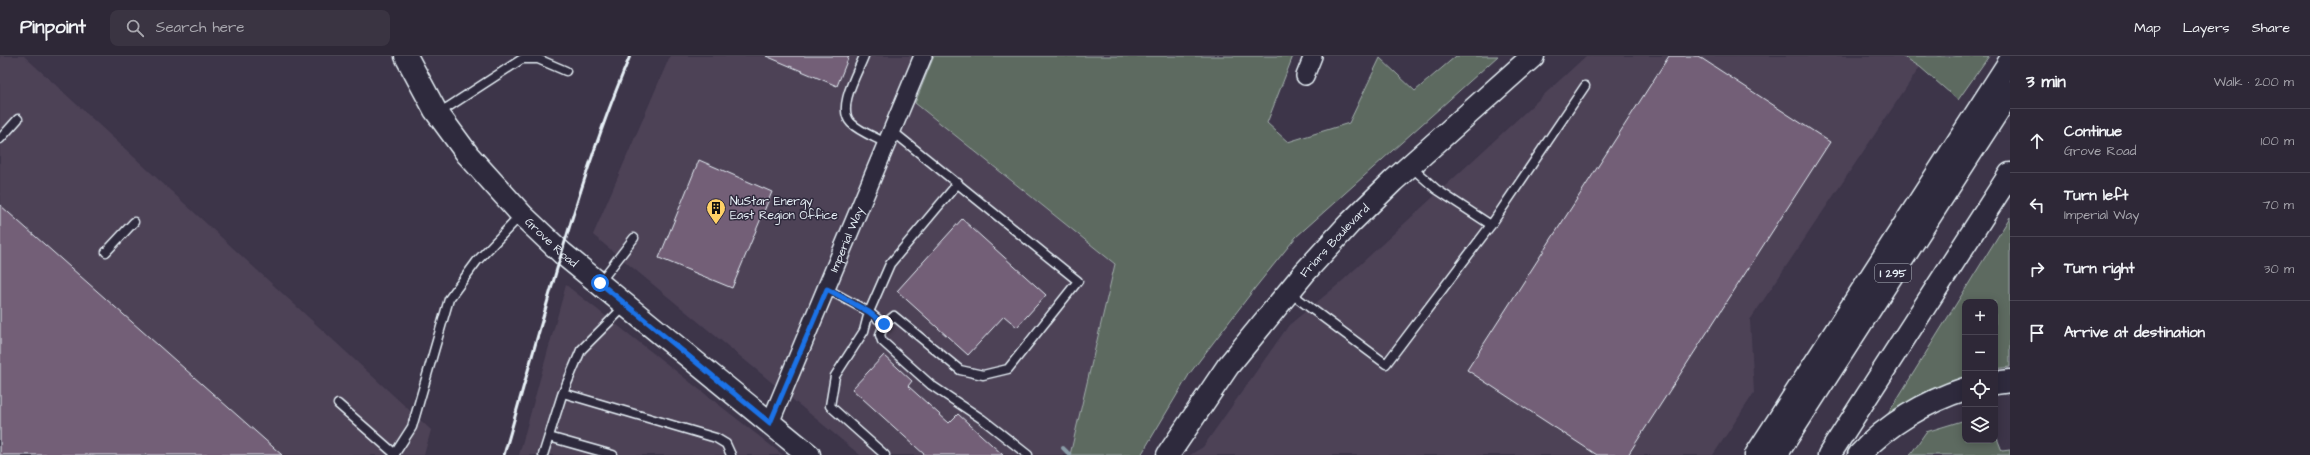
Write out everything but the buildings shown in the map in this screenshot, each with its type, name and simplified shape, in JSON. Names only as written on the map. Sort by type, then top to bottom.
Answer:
[{"type":"main road","name":"Grove Road","points":[[406,56],[438,114],[468,156],[522,214],[562,253],[809,455]]},
{"type":"main road","name":"Friars Boulevard","points":[[1168,455],[1228,366],[1288,292],[1349,224],[1410,166],[1533,56]]},
{"type":"main road","points":[[1756,455],[2010,61]]},
{"type":"main road","name":"I 295","points":[[1776,455],[2010,92]]},
{"type":"main road","points":[[1829,455],[2010,174]]},
{"type":"main road","points":[[1998,383],[2010,381]]},
{"type":"main road","points":[[1859,455],[1888,430],[1918,410],[1946,395],[1962,390]]},
{"type":"street","name":"Imperial Way","points":[[770,423],[923,56]]},
{"type":"street","points":[[1305,76],[1313,56]]},
{"type":"lane","points":[[864,56],[844,108],[846,116],[857,128],[889,137],[958,183],[1078,281],[1008,369],[983,375],[960,370],[894,316],[884,324],[880,335],[882,341],[931,385],[982,419],[1028,455]]},
{"type":"lane","points":[[438,114],[522,59],[538,59],[566,71]]},
{"type":"lane","points":[[1288,292],[1386,364],[1491,225],[1585,86]]},
{"type":"lane","points":[[0,139],[18,119]]},
{"type":"lane","points":[[1410,166],[1436,189],[1491,225]]},
{"type":"lane","points":[[885,455],[830,406],[835,376],[864,331],[869,312],[890,264],[958,183]]},
{"type":"lane","points":[[338,404],[395,455],[412,427],[449,299],[477,261],[522,214]]},
{"type":"lane","points":[[106,252],[134,222]]},
{"type":"lane","points":[[600,283],[634,238]]},
{"type":"lane","points":[[827,289],[869,312],[884,324]]},
{"type":"lane","points":[[543,455],[563,393],[581,350],[626,304]]},
{"type":"lane","points":[[563,393],[716,438],[726,444],[730,455]]},
{"type":"lane","points":[[549,436],[613,455]]},
{"type":"shaded area","points":[[0,56],[24,56],[431,430],[424,455],[0,455]]},
{"type":"shaded area","points":[[670,56],[934,56],[915,103],[1115,264],[1070,455],[860,455],[593,235]]},
{"type":"shaded area","points":[[1586,56],[1903,56],[1920,67],[1750,320],[1754,393],[1713,455],[1190,455],[1203,447],[1289,325],[1339,284]]},
{"type":"shaded area","points":[[566,285],[783,455],[519,455]]},
{"type":"green space","points":[[934,56],[1293,56],[1267,123],[1288,142],[1349,123],[1380,58],[1415,91],[1456,56],[1498,56],[1296,237],[1190,373],[1141,455],[1070,455],[1115,264],[915,103]]},
{"type":"green space","points":[[1903,56],[1989,56],[1958,100],[1920,67]]},
{"type":"green space","points":[[2010,217],[2010,367],[1998,369],[1998,299],[1962,299],[1962,379],[1883,422]]},
{"type":"green space","points":[[1962,421],[1962,443],[1998,443],[1998,441],[2002,451],[2010,450],[2010,455],[1910,455],[1926,432]]},
{"type":"waterway","points":[[1063,448],[1070,455]]},
{"type":"railway","points":[[504,455],[561,254],[593,154],[630,56]]},
{"type":"place","name":"NuStar Energy East Region Office","points":[[716,225]]},
{"type":"route","points":[[600,283],[770,423],[827,289],[869,312],[884,324]]}]
